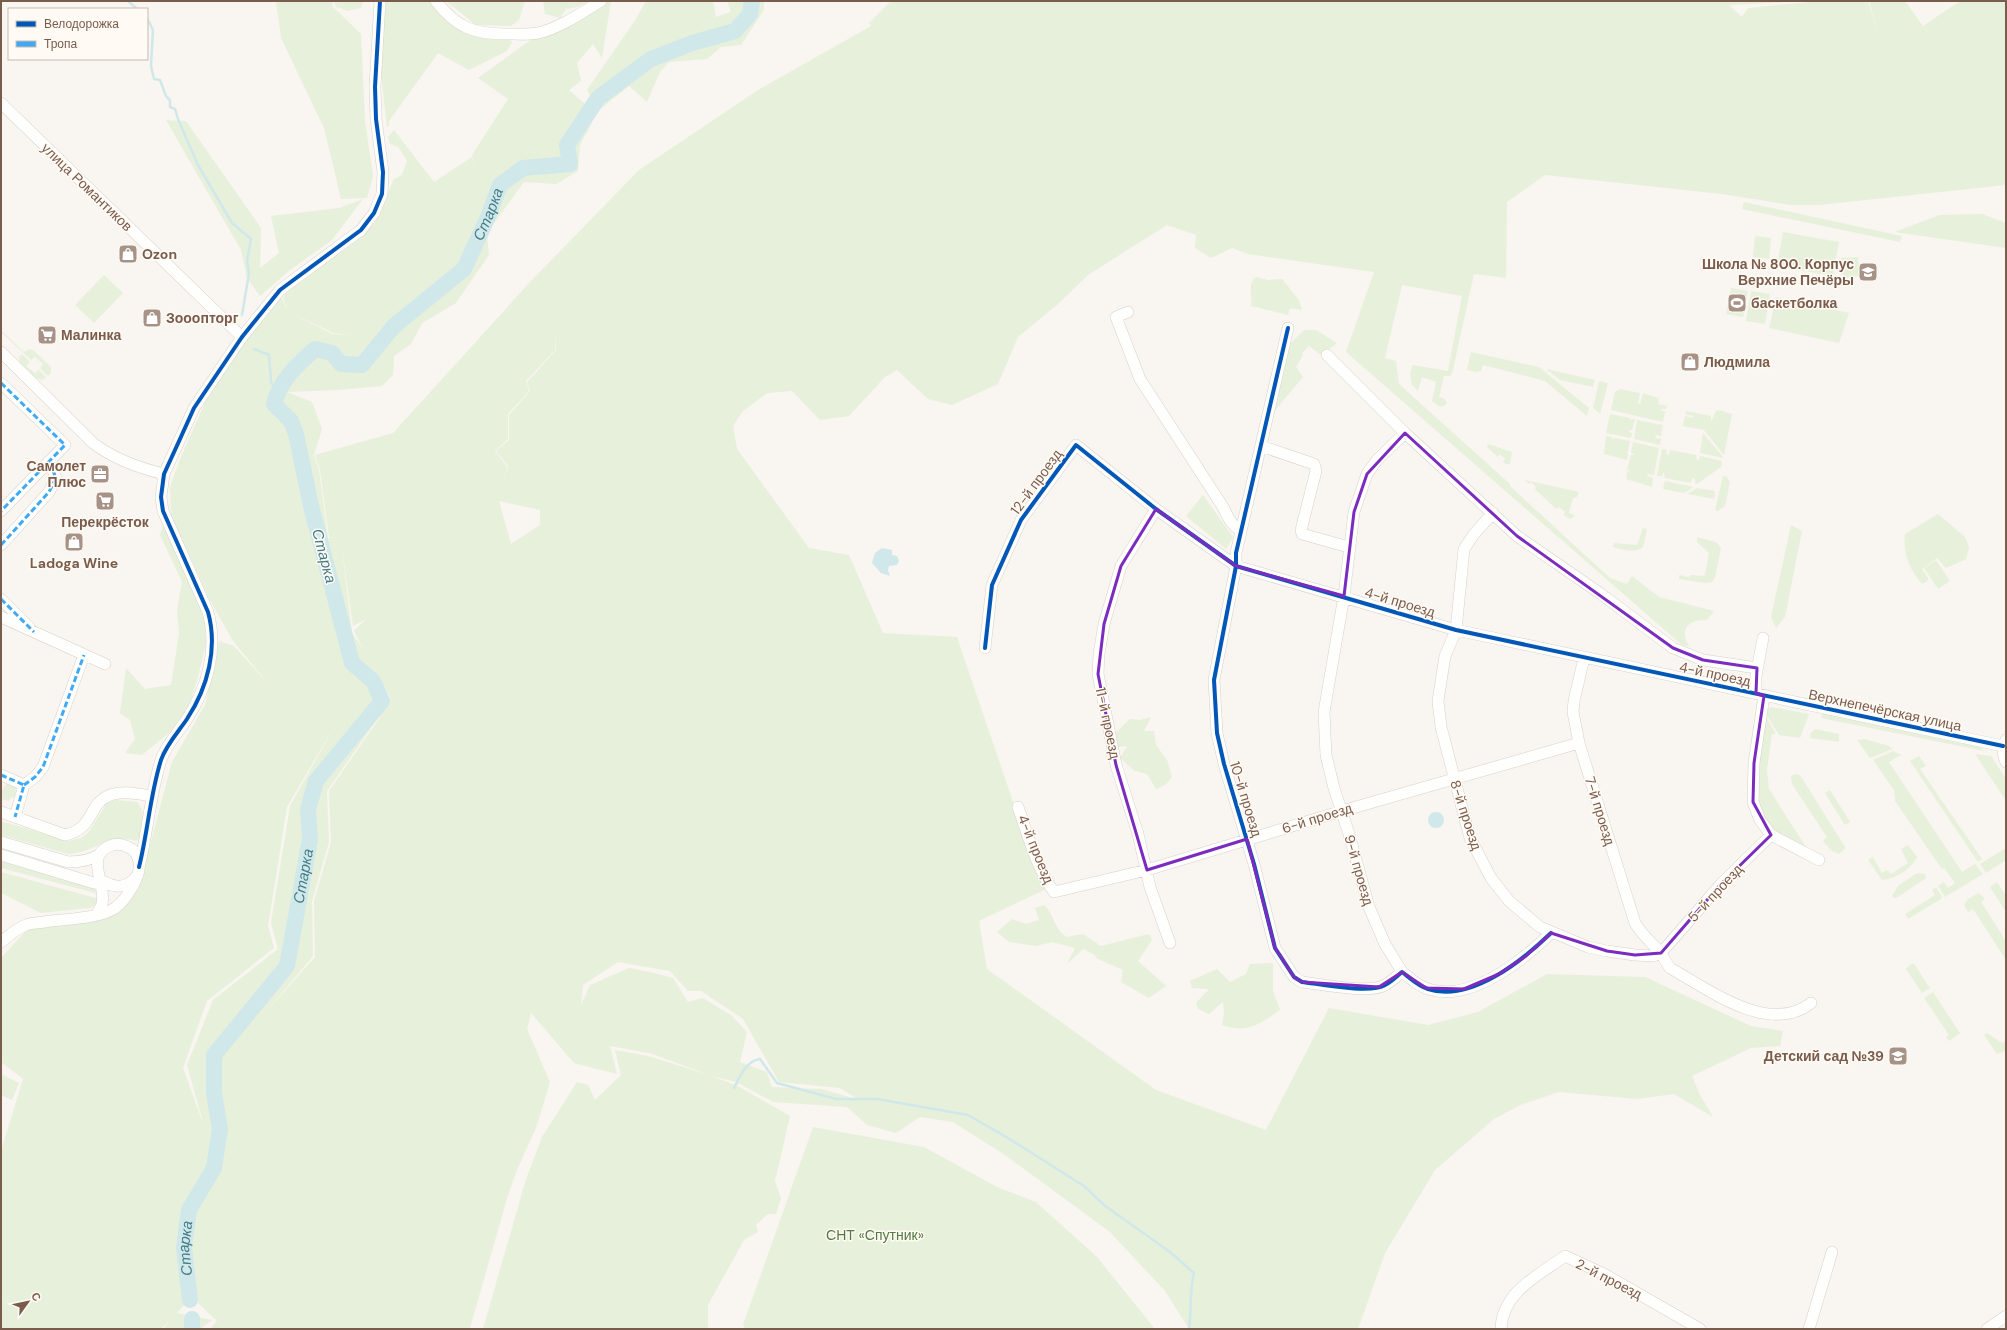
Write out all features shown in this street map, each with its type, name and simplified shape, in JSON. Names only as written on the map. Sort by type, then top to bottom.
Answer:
[{"type":"street","points":[[1,942],[26,924],[107,912],[127,897],[138,871],[145,840],[151,796],[162,758],[192,711],[201,692],[209,666],[213,645],[212,629],[208,612],[163,511],[161,497],[164,474],[194,408],[242,337],[280,290],[361,230],[374,213],[382,194],[383,172],[376,119],[375,87],[380,1]]},
{"type":"street","points":[[436,1],[448,17],[465,27],[485,34],[525,34],[539,33],[571,19],[600,1]]},
{"type":"street","name":"улица Романтиков","points":[[1,103],[242,337]]},
{"type":"street","points":[[1128,312],[1116,317],[1140,379],[1223,507],[1231,523],[1234,527],[1241,531]]},
{"type":"street","name":"10-й проезд","points":[[1288,328],[1236,553],[1236,566],[1214,680],[1218,733],[1224,764],[1247,839],[1275,948],[1279,957],[1294,977],[1302,982],[1362,989],[1379,988],[1402,972]]},
{"type":"street","points":[[1,352],[93,443],[103,451],[144,469],[164,474]]},
{"type":"street","points":[[1327,355],[1405,433],[1517,536],[1601,594],[1673,648],[1703,660],[1757,668]]},
{"type":"street","points":[[1,383],[65,445],[1,510]]},
{"type":"street","name":"9-й проезд","points":[[1402,972],[1385,944],[1369,907],[1334,788],[1326,755],[1324,712],[1338,623],[1344,596],[1354,512],[1366,474],[1377,460],[1405,433]]},
{"type":"street","name":"4-й проезд","points":[[1076,445],[1156,509],[1236,566],[1344,596],[1456,630],[1760,695],[1754,763],[1753,802],[1760,820],[1771,835],[1819,860]]},
{"type":"street","name":"12-й проезд","points":[[985,648],[992,585],[1015,530],[1020,520],[1076,445]]},
{"type":"street","points":[[1261,446],[1314,464],[1316,471],[1301,530],[1302,534],[1345,546]]},
{"type":"street","points":[[1,545],[49,492],[56,478],[49,461]]},
{"type":"street","name":"11-й проезд","points":[[1156,509],[1121,566],[1104,624],[1099,654],[1098,674],[1116,765],[1147,870],[1150,887],[1170,943]]},
{"type":"street","name":"8-й проезд","points":[[1493,513],[1474,534],[1464,550],[1456,630],[1444,656],[1439,681],[1438,701],[1441,727],[1470,838],[1492,878],[1509,900],[1522,913],[1540,927],[1588,947],[1635,955],[1653,956],[1661,953]]},
{"type":"street","points":[[1,599],[34,632]]},
{"type":"street","points":[[1,617],[105,664]]},
{"type":"street","points":[[1760,695],[1757,668],[1763,638]]},
{"type":"street","points":[[15,817],[24,785],[35,778],[43,767],[84,655]]},
{"type":"street","name":"7-й проезд","points":[[1584,658],[1574,701],[1573,712],[1579,743],[1635,923],[1645,939],[1661,953]]},
{"type":"street","name":"Верхнепечёрская улица","points":[[1760,695],[2004,743]]},
{"type":"street","name":"6-й проезд","points":[[1054,892],[1147,870],[1342,811],[1579,743]]},
{"type":"street","points":[[2004,743],[2003,756],[2006,762]]},
{"type":"street","points":[[1,775],[24,785]]},
{"type":"street","points":[[1,812],[65,835],[75,833],[86,824],[98,804],[107,796],[126,792],[151,796]]},
{"type":"street","name":"4-й проезд","points":[[1018,807],[1040,868],[1054,892]]},
{"type":"street","name":"5-й проезд","points":[[1661,953],[1721,884],[1771,835]]},
{"type":"street","points":[[1,842],[68,862],[78,862],[95,858],[106,848],[114,845],[121,844],[129,847],[137,846],[145,840]]},
{"type":"street","points":[[1,855],[106,884],[126,885],[133,881],[138,871],[137,856],[129,847]]},
{"type":"street","points":[[97,914],[102,904],[106,884],[98,872],[97,864],[100,854]]},
{"type":"street","points":[[1402,972],[1426,988],[1451,990],[1464,989],[1499,974],[1526,956],[1552,933]]},
{"type":"street","points":[[1661,953],[1670,968],[1730,1002],[1747,1008],[1776,1015],[1803,1009],[1811,1003]]},
{"type":"street","points":[[1809,1329],[1832,1252]]},
{"type":"street","name":"2-й проезд","points":[[1501,1329],[1503,1317],[1514,1294],[1565,1256],[1604,1274],[1700,1329]]},
{"type":"street","points":[[1987,1329],[2006,1316]]},
{"type":"highlighted area","points":[[1405,433],[1517,536],[1673,648],[1703,660],[1757,668],[1756,693],[1764,696],[1754,763],[1753,802],[1771,835],[1721,884],[1661,953],[1635,955],[1607,951],[1551,933],[1526,956],[1499,974],[1464,989],[1426,988],[1402,972],[1379,987],[1302,982],[1294,977],[1275,948],[1247,839],[1147,870],[1116,765],[1098,674],[1104,624],[1121,566],[1156,509],[1236,566],[1344,596],[1354,512],[1367,474]]},
{"type":"green space","points":[[276,1],[332,1],[333,7],[361,34],[365,121],[373,176],[367,198],[341,199],[324,128],[281,38]]},
{"type":"green space","points":[[334,1],[363,1],[361,8],[348,11],[336,7]]},
{"type":"green space","points":[[385,1],[432,1],[464,29],[480,38],[508,38],[512,42],[507,51],[469,70],[438,53],[389,121],[389,126],[387,127],[381,74]]},
{"type":"green space","points":[[446,1],[525,1],[519,20],[511,26],[476,25]]},
{"type":"green space","points":[[543,1],[590,1],[577,7],[566,9],[560,18],[545,14]]},
{"type":"green space","points":[[605,1],[611,1],[602,58],[593,44],[577,63],[581,81],[569,90],[586,105],[592,123],[580,145],[578,171],[556,184],[524,182],[487,233],[489,255],[456,303],[422,323],[411,344],[394,356],[393,375],[382,386],[338,390],[287,392],[312,402],[322,429],[314,455],[319,470],[328,538],[333,538],[329,537],[320,470],[315,455],[393,433],[531,281],[639,170],[758,90],[871,26],[869,23],[890,2],[1808,1],[1729,5],[1742,17],[1748,8],[1819,1],[1868,1],[1879,36],[1869,1],[1905,1],[1923,26],[1960,1],[2006,1],[2006,185],[1819,205],[1791,205],[1722,194],[1545,175],[1507,202],[1506,278],[1474,274],[1452,374],[1450,376],[1444,376],[1439,397],[1445,399],[1447,403],[1440,407],[1432,401],[1436,382],[1422,377],[1418,391],[1412,385],[1410,373],[1413,365],[1448,371],[1462,296],[1402,285],[1385,358],[1396,361],[1399,384],[1510,484],[1511,487],[1610,578],[1627,584],[1632,576],[1659,597],[1714,611],[1707,620],[1695,621],[1687,626],[1685,635],[1689,646],[1682,645],[1346,352],[1374,272],[1248,254],[1232,248],[1211,258],[1195,248],[1196,235],[1167,225],[1088,275],[1058,304],[1018,337],[998,384],[952,405],[928,399],[897,370],[885,377],[849,416],[820,420],[792,391],[767,393],[742,412],[733,426],[737,449],[809,548],[849,555],[883,633],[957,637],[1032,858],[1046,889],[979,921],[987,969],[1156,1090],[1266,1130],[1329,1008],[1428,1025],[1478,1012],[1547,974],[1645,977],[1751,1026],[1783,1031],[1780,1046],[1751,1048],[1692,1076],[1700,1095],[1713,1117],[1674,1094],[1637,1099],[1559,1092],[1520,1105],[1494,1119],[1435,1170],[1385,1253],[1358,1329],[1189,1329],[1165,1291],[1110,1232],[1005,1155],[953,1122],[920,1117],[896,1133],[867,1125],[847,1107],[773,1102],[736,1082],[711,1076],[736,1085],[790,1116],[775,1181],[781,1198],[776,1214],[768,1214],[756,1225],[758,1232],[744,1240],[708,1305],[708,1327],[712,1329],[483,1329],[526,1179],[542,1137],[577,1082],[588,1085],[595,1100],[621,1075],[615,1050],[648,1056],[709,1075],[653,1054],[610,1046],[617,1074],[574,1063],[531,1013],[527,1029],[550,1082],[536,1128],[517,1170],[508,1195],[470,1328],[474,1329],[210,1329],[217,1321],[198,1303],[196,1295],[195,1298],[185,1298],[185,1304],[177,1313],[212,1320],[200,1329],[163,1329],[171,1319],[161,1329],[1,1329],[1,1151],[23,1079],[1,1062],[1,958],[27,930],[110,916],[138,890],[172,762],[205,705],[219,641],[234,646],[269,685],[233,641],[210,600],[171,515],[170,487],[181,457],[207,398],[230,362],[280,295],[288,311],[283,298],[287,291],[354,243],[375,223],[394,179],[402,175],[407,160],[398,147],[390,144],[388,137],[394,130],[434,182],[472,157],[476,175],[472,155],[508,99],[478,78],[536,36]],"holes":[[[288,311],[333,333],[352,335],[332,334]],[[556,333],[556,350],[527,382],[530,391],[509,415],[509,440],[496,451],[508,466],[503,486],[507,467],[495,451],[508,439],[508,414],[529,391],[526,381],[555,350]],[[499,501],[540,510],[540,525],[511,544]],[[342,548],[353,626],[366,619],[354,631],[363,649],[352,633]],[[377,674],[390,697],[378,720],[329,791],[331,842],[314,901],[315,957],[265,1013],[313,956],[312,901],[329,842],[327,791],[376,721],[388,697]],[[337,722],[290,806],[271,923],[278,949],[213,1000],[187,1065],[204,1126],[183,1068],[207,1001],[274,948],[268,926],[287,807]],[[618,962],[670,971],[688,991],[701,991],[743,1019],[779,1082],[840,1088],[859,1100],[822,1089],[772,1087],[767,1072],[740,1062],[747,1032],[731,1015],[703,998],[688,1002],[673,978],[629,968],[590,985],[581,1005],[583,985]]]},
{"type":"green space","points":[[646,1],[713,1],[716,17],[731,12],[727,1],[764,1],[764,10],[741,45],[721,47],[707,59],[669,62],[660,72],[647,102],[629,86],[598,111],[587,90],[636,19]]},
{"type":"green space","points":[[166,120],[186,121],[261,228],[260,268],[279,253],[271,216],[339,208],[363,199],[332,240],[290,270],[260,296],[247,278],[241,250]]},
{"type":"green space","points":[[1744,202],[1902,236],[1900,242],[1742,209]]},
{"type":"green space","points":[[1982,214],[2006,223],[2006,248],[1894,232],[1940,215]]},
{"type":"green space","points":[[1783,232],[1839,242],[1833,276],[1777,266]]},
{"type":"green space","points":[[1755,236],[1771,238],[1769,259],[1753,257]]},
{"type":"green space","points":[[1858,257],[1860,276],[1843,278],[1841,258]]},
{"type":"green space","points":[[104,275],[123,293],[94,323],[75,305]]},
{"type":"green space","points":[[1256,277],[1268,280],[1282,279],[1299,300],[1302,310],[1290,308],[1288,315],[1251,306],[1251,286]]},
{"type":"green space","name":"баскетболка","points":[[1731,288],[1748,291],[1743,317],[1726,314]]},
{"type":"green space","points":[[1751,291],[1770,294],[1765,324],[1746,321]]},
{"type":"green space","points":[[1776,297],[1849,313],[1839,343],[1769,328]]},
{"type":"green space","points":[[1,330],[24,352],[30,349],[34,351],[51,367],[51,373],[48,376],[40,368],[43,364],[35,357],[31,360],[1,332]]},
{"type":"green space","points":[[1304,330],[1316,330],[1337,343],[1321,355],[1309,346],[1302,353],[1303,355],[1296,367],[1303,377],[1272,414],[1287,347]]},
{"type":"green space","points":[[1471,352],[1539,367],[1589,408],[1587,416],[1545,381],[1483,365],[1481,371],[1477,372],[1467,370]]},
{"type":"green space","points":[[22,354],[30,362],[26,366],[35,373],[39,370],[46,377],[42,380],[36,378],[20,363],[19,357]]},
{"type":"green space","points":[[1546,369],[1595,380],[1593,387],[1560,380]]},
{"type":"green space","points":[[1599,381],[1608,383],[1600,414],[1593,408]]},
{"type":"green space","points":[[1620,389],[1640,393],[1638,403],[1640,404],[1643,393],[1658,398],[1659,404],[1667,406],[1666,409],[1661,410],[1665,412],[1663,422],[1611,410],[1615,392]]},
{"type":"green space","points":[[1719,410],[1732,414],[1724,455],[1704,430],[1683,426],[1685,416],[1693,418],[1693,416],[1685,414],[1686,411],[1711,416],[1712,420],[1716,411]]},
{"type":"green space","points":[[1610,414],[1630,418],[1631,421],[1632,419],[1635,419],[1632,430],[1629,432],[1632,433],[1631,438],[1606,433]]},
{"type":"green space","points":[[1637,420],[1657,424],[1656,426],[1658,424],[1663,425],[1661,436],[1656,435],[1655,438],[1661,439],[1660,445],[1634,439]]},
{"type":"green space","points":[[1703,433],[1723,457],[1723,458],[1700,453]]},
{"type":"green space","points":[[1606,436],[1612,437],[1612,440],[1614,438],[1630,441],[1628,452],[1626,451],[1628,454],[1627,460],[1604,454]]},
{"type":"green space","points":[[1633,442],[1659,448],[1654,475],[1648,474],[1647,476],[1653,478],[1652,487],[1626,479],[1627,472],[1631,471],[1627,470],[1631,455],[1634,455],[1631,453]]},
{"type":"green space","points":[[1488,444],[1512,452],[1510,464],[1503,462],[1505,459],[1500,454],[1498,457],[1487,447]]},
{"type":"green space","points":[[1662,449],[1667,450],[1666,454],[1669,455],[1670,450],[1696,455],[1697,460],[1699,460],[1700,456],[1722,461],[1721,467],[1697,484],[1695,483],[1695,479],[1692,478],[1691,483],[1665,478],[1664,473],[1662,476],[1657,476]]},
{"type":"green space","points":[[1723,476],[1727,477],[1730,482],[1725,506],[1718,511],[1715,510]]},
{"type":"green space","points":[[1525,480],[1579,492],[1577,497],[1573,498],[1569,513],[1574,515],[1574,517],[1570,519],[1563,515],[1565,512],[1559,507],[1556,509],[1535,489],[1536,487],[1531,482],[1529,484]]},
{"type":"green space","points":[[1665,481],[1694,487],[1684,493],[1663,489]]},
{"type":"green space","points":[[1697,488],[1715,491],[1714,499],[1687,494]]},
{"type":"green space","points":[[1203,495],[1233,537],[1226,549],[1186,516]]},
{"type":"green space","points":[[1938,514],[1965,537],[1969,547],[1966,559],[1946,568],[1937,558],[1922,569],[1929,579],[1922,584],[1910,567],[1906,555],[1905,534]]},
{"type":"green space","points":[[163,525],[192,582],[204,615],[206,644],[197,681],[188,709],[170,732],[142,755],[125,753],[135,739],[130,720],[120,713],[126,668],[145,689],[171,685],[179,634],[177,611],[182,582],[160,535]]},
{"type":"green space","points":[[1791,525],[1802,531],[1785,617],[1776,628],[1771,617]]},
{"type":"green space","points":[[1643,528],[1647,529],[1643,547],[1640,549],[1632,551],[1613,547],[1614,543],[1637,545]]},
{"type":"green space","points":[[1697,537],[1716,542],[1721,548],[1715,578],[1712,582],[1705,583],[1679,579],[1679,575],[1689,577],[1691,575],[1705,575],[1709,553],[1697,542]]},
{"type":"green space","points":[[1936,560],[1950,581],[1938,589],[1924,568]]},
{"type":"green space","points":[[1834,696],[1904,711],[1901,715],[1838,701]]},
{"type":"green space","points":[[1771,707],[1809,714],[1800,738],[1779,735],[1766,714],[1766,709]]},
{"type":"green space","points":[[1826,713],[1977,743],[1984,751],[1821,718],[1822,714]]},
{"type":"green space","points":[[1765,715],[1776,734],[1772,734],[1767,770],[1769,789],[1811,855],[1774,836],[1753,802]]},
{"type":"green space","points":[[1151,717],[1144,731],[1154,731],[1156,745],[1167,760],[1172,777],[1165,785],[1156,789],[1147,774],[1135,771],[1120,758],[1127,746],[1117,747],[1114,734],[1130,719],[1140,720]]},
{"type":"green space","points":[[1815,729],[1839,734],[1839,742],[1810,738],[1811,733]]},
{"type":"green space","points":[[1865,739],[1889,746],[1892,749],[1870,758],[1857,740]]},
{"type":"green space","points":[[1893,751],[1901,755],[1889,762],[1962,872],[1975,864],[1983,874],[1945,897],[1938,886],[1944,882],[1948,888],[1955,883],[1944,868],[1942,869],[1895,801],[1894,790],[1873,760]]},
{"type":"green space","points":[[1975,754],[1991,756],[2006,779],[2006,801]]},
{"type":"green space","points":[[1919,756],[1926,766],[1920,769],[1982,859],[1978,862],[1910,761]]},
{"type":"green space","points":[[1794,774],[1800,775],[1845,847],[1845,849],[1839,854],[1832,851],[1823,841],[1827,837],[1792,784],[1791,776]]},
{"type":"green space","points":[[7,782],[16,786],[15,798],[11,797],[9,801],[1,799],[1,792]]},
{"type":"green space","points":[[1830,790],[1850,822],[1845,825],[1825,793]]},
{"type":"green space","points":[[116,800],[137,802],[142,810],[143,818],[141,837],[136,841],[117,839],[78,853],[68,854],[1,835],[1,821],[68,841],[81,838],[88,833],[107,803]]},
{"type":"green space","points":[[1908,845],[1917,857],[1914,862],[1898,876],[1882,880],[1868,860],[1873,857],[1882,873],[1887,870],[1891,874],[1908,863],[1901,849]]},
{"type":"green space","points":[[2006,848],[2006,860],[1986,873],[1980,864]]},
{"type":"green space","points":[[1,861],[95,889],[99,894],[1,868]]},
{"type":"green space","points":[[1,872],[99,899],[96,905],[89,908],[41,913],[1,893]]},
{"type":"green space","points":[[1917,873],[1925,874],[1926,878],[1898,897],[1894,898],[1892,896],[1898,886]]},
{"type":"green space","points":[[1997,882],[2006,896],[2006,912],[1990,887]]},
{"type":"green space","points":[[1936,887],[1942,897],[1941,899],[1908,919],[1905,914],[1935,895],[1932,890]]},
{"type":"green space","points":[[1979,893],[1985,899],[1981,902],[2006,941],[2006,960],[1973,909],[1968,912],[1964,905],[1968,899]]},
{"type":"green space","points":[[1044,905],[1048,909],[1056,926],[1067,937],[1083,934],[1101,946],[1149,934],[1152,940],[1138,961],[1166,986],[1149,998],[1121,982],[1123,970],[1096,958],[1095,955],[1083,949],[1067,964],[1075,948],[1052,942],[1036,946],[1009,942],[997,932],[1012,919],[1026,924],[1039,920],[1035,908]]},
{"type":"green space","points":[[1273,963],[1273,991],[1280,1010],[1266,1020],[1246,1028],[1231,1028],[1222,1025],[1224,1013],[1223,1002],[1209,1014],[1198,1009],[1196,1003],[1209,989],[1192,988],[1190,981],[1217,969],[1230,982],[1246,974],[1250,964]]},
{"type":"green space","points":[[1911,964],[1914,964],[1930,988],[1922,993],[1906,969]]},
{"type":"green space","points":[[1933,992],[1960,1033],[1949,1041],[1946,1037],[1949,1035],[1924,998]]},
{"type":"green space","points":[[1987,1033],[2002,1043],[2006,1040],[2006,1051],[1997,1054],[1984,1035]]},
{"type":"green space","points":[[1,1074],[19,1083],[12,1100],[1,1095]]},
{"type":"green space","name":"СНТ «Спутник»","points":[[813,1127],[924,1147],[997,1187],[1036,1202],[1097,1257],[1155,1329],[745,1329],[743,1325]]},
{"type":"water","points":[[882,548],[892,550],[892,555],[897,556],[899,561],[897,565],[889,566],[888,570],[890,576],[881,573],[872,563],[875,553]]},
{"type":"water","points":[[1436,812],[1443,817],[1444,820],[1439,827],[1436,828],[1429,823],[1428,820],[1433,813]]},
{"type":"waterway","points":[[128,1],[136,8]]},
{"type":"waterway","name":"Старка","points":[[190,1300],[184,1247],[189,1210],[214,1168],[220,1129],[214,1093],[214,1055],[287,966],[310,839],[308,809],[316,781],[382,701],[373,681],[352,663],[311,506],[296,434],[291,421],[274,404],[280,388],[290,374],[315,349],[332,353],[341,364],[362,365],[394,326],[464,269],[488,217],[500,185],[523,168],[570,164],[567,145],[598,98],[651,59],[692,43],[735,31],[750,14],[752,1]]},
{"type":"waterway","points":[[148,20],[153,30],[151,66],[154,79],[160,80],[166,96],[170,100],[170,107],[175,109],[198,165],[232,223],[251,239],[247,261],[249,273],[242,315]]},
{"type":"waterway","points":[[254,349],[269,355],[271,382],[277,393]]},
{"type":"waterway","points":[[734,1088],[747,1066],[760,1059],[777,1083],[836,1099],[877,1099],[968,1115],[1008,1138],[1084,1186],[1104,1205],[1170,1252],[1194,1273],[1189,1329]]},
{"type":"waterway","name":"Старка","points":[[192,1319],[192,1329]]},
{"type":"marked path","points":[[1,383],[65,445],[1,511]]},
{"type":"marked path","points":[[1,545],[49,492],[56,478],[49,461]]},
{"type":"marked path","points":[[1,599],[34,632]]},
{"type":"marked path","points":[[24,785],[35,777],[43,767],[84,655]]},
{"type":"marked path","points":[[1,775],[24,785],[15,817]]},
{"type":"cycle path","points":[[139,867],[154,786],[161,760],[166,749],[187,719],[201,694],[209,667],[212,639],[208,612],[163,511],[161,497],[164,474],[194,408],[242,337],[280,290],[361,230],[374,213],[382,194],[383,172],[376,119],[375,87],[380,1]]},
{"type":"cycle path","points":[[1288,328],[1236,553],[1236,566],[1214,680],[1217,733],[1224,764],[1254,864],[1275,948],[1294,977],[1302,982],[1345,988],[1368,989],[1378,988],[1385,985],[1402,972],[1424,988],[1444,992],[1461,990],[1478,985],[1495,976],[1526,955],[1551,933]]},
{"type":"cycle path","points":[[985,648],[992,585],[1021,520],[1076,445],[1156,509],[1236,566],[1456,630],[2003,746]]},
{"type":"place","name":"Ozon","points":[[128,254]]},
{"type":"place","name":"Школа № 800. Корпус Верхние Печёры","points":[[1868,272]]},
{"type":"place","name":"баскетболка","points":[[1737,303]]},
{"type":"place","name":"Зооопторг","points":[[152,318]]},
{"type":"place","name":"Малинка","points":[[47,335]]},
{"type":"place","name":"Людмила","points":[[1690,362]]},
{"type":"place","name":"Самолет Плюс","points":[[100,474]]},
{"type":"place","name":"Перекрёсток","points":[[105,501]]},
{"type":"place","name":"Ladoga Wine","points":[[74,542]]},
{"type":"place","name":"Детский сад №39","points":[[1898,1056]]}]
